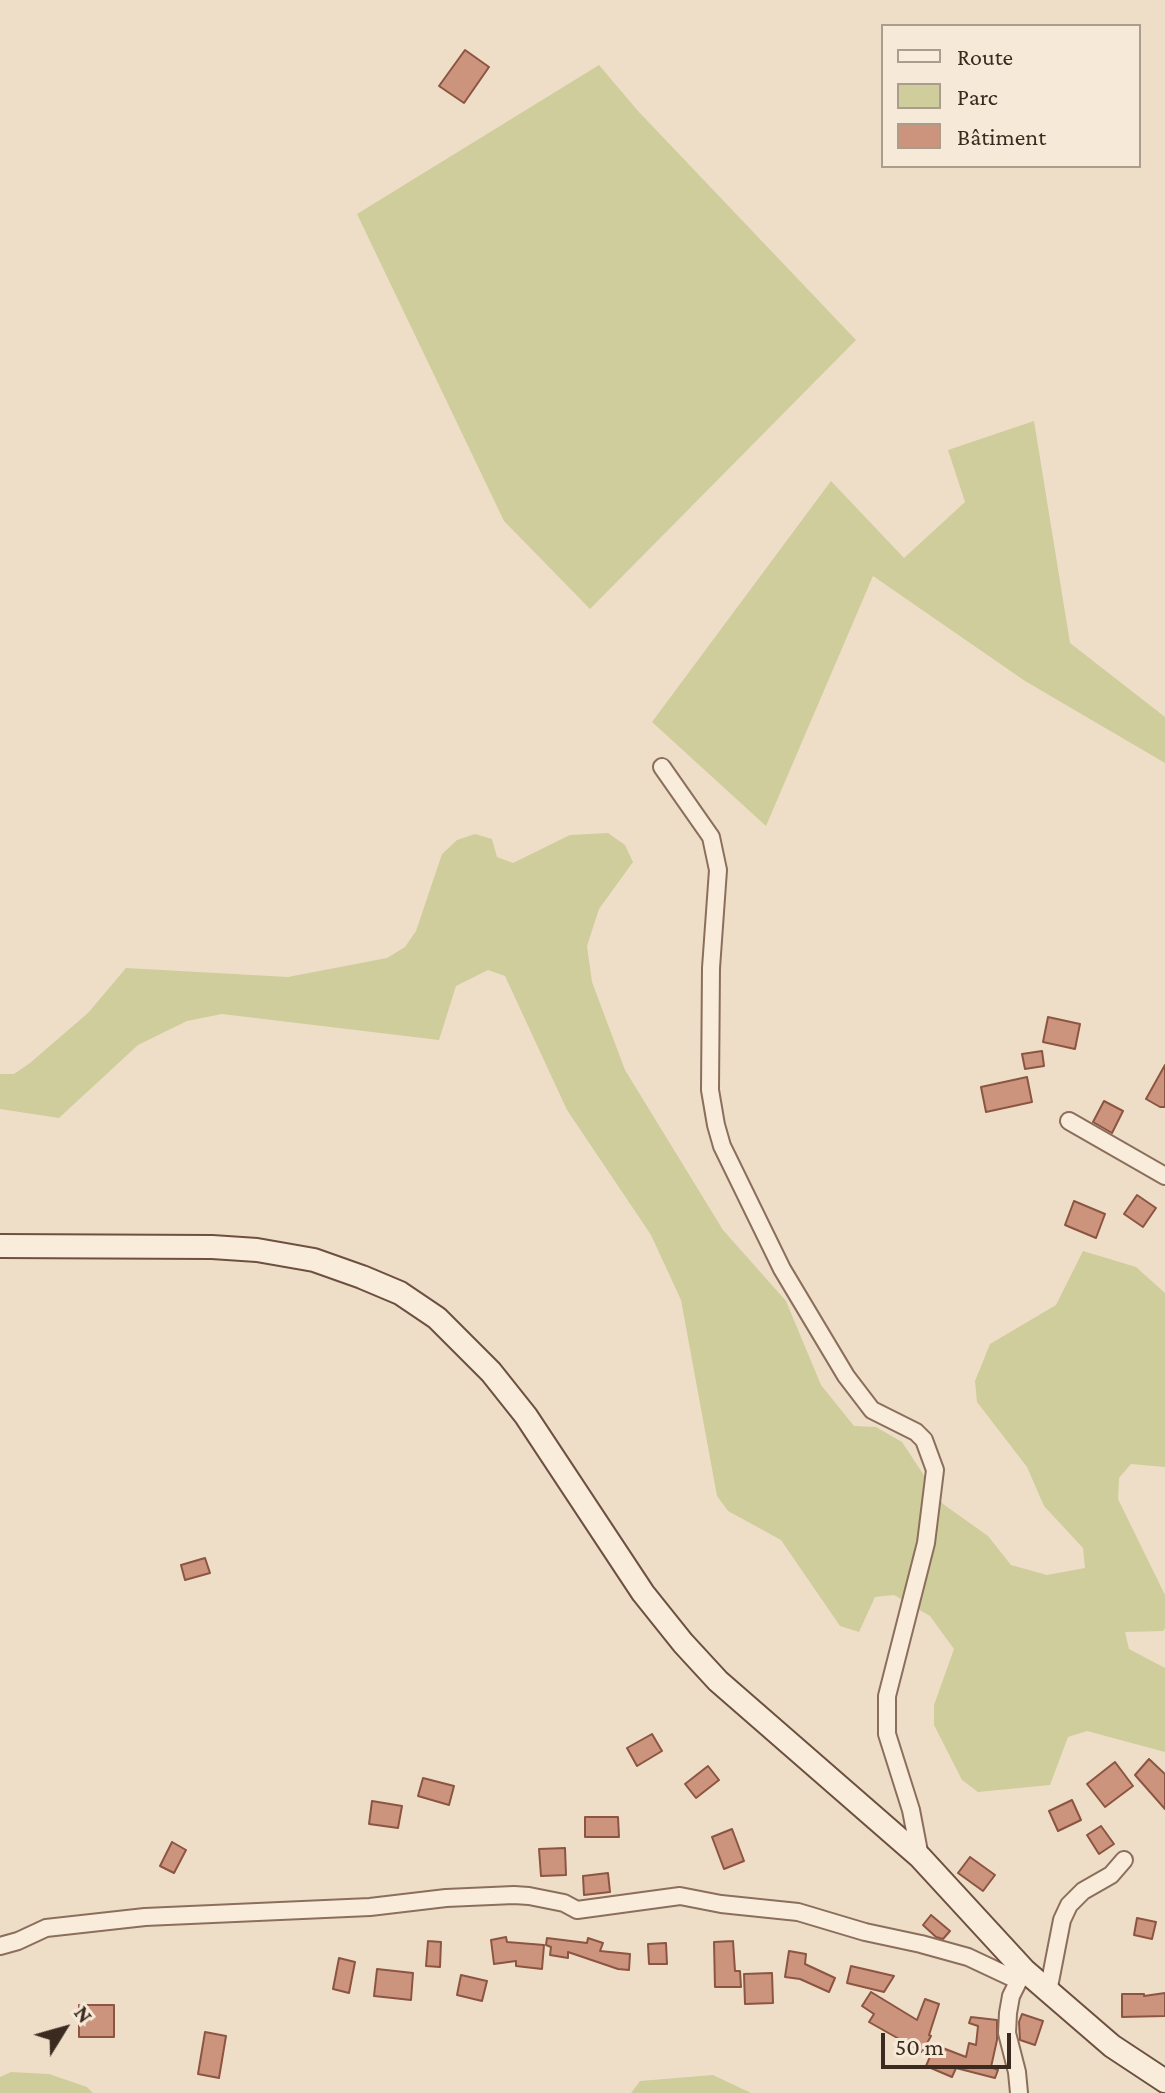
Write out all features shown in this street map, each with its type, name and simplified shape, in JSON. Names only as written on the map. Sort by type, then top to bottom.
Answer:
[{"type":"street","points":[[662,767],[711,837],[718,870],[711,968],[710,1090],[722,1146],[782,1269],[846,1376],[872,1410],[916,1432],[924,1440],[935,1470],[926,1543],[887,1696],[887,1734],[911,1810],[920,1857]]},
{"type":"street","points":[[1069,1121],[1165,1176]]},
{"type":"street","points":[[0,1246],[257,1250],[314,1260],[400,1293],[437,1318],[491,1372],[526,1416],[643,1593],[691,1652],[718,1681],[920,1857],[1020,1975]]},
{"type":"street","points":[[1048,1992],[1062,1920],[1069,1905],[1083,1891],[1111,1875],[1124,1860]]},
{"type":"street","points":[[0,1946],[46,1928],[145,1917],[370,1907],[446,1898],[514,1895],[564,1903],[577,1910],[680,1896],[721,1904],[798,1912],[968,1957],[1020,1975],[1048,1992],[1112,2046],[1165,2081]]},
{"type":"street","points":[[1019,2093],[1007,2033],[1011,1996],[1020,1975]]},
{"type":"green space","points":[[599,65],[638,111],[856,340],[590,609],[504,521],[357,214]]},
{"type":"green space","points":[[1034,421],[1070,643],[1165,717],[1165,763],[1025,681],[873,576],[766,826],[652,722],[831,481],[904,558],[965,502],[948,450]]},
{"type":"green space","points":[[608,833],[625,845],[633,862],[599,909],[587,946],[592,982],[625,1070],[723,1230],[786,1301],[821,1385],[854,1426],[876,1427],[902,1442],[943,1504],[988,1536],[1011,1565],[1047,1575],[1085,1568],[1083,1548],[1044,1506],[1027,1467],[977,1402],[975,1381],[990,1344],[1056,1305],[1083,1251],[1136,1267],[1165,1293],[1165,1467],[1131,1464],[1119,1478],[1118,1499],[1165,1595],[1163,1631],[1125,1632],[1129,1649],[1165,1668],[1165,1752],[1087,1731],[1068,1737],[1050,1785],[978,1792],[962,1780],[934,1725],[934,1705],[954,1649],[930,1616],[894,1595],[875,1597],[859,1632],[840,1626],[781,1540],[728,1511],[717,1496],[681,1300],[651,1235],[567,1110],[505,976],[488,970],[456,986],[439,1040],[222,1014],[187,1021],[138,1045],[59,1118],[0,1109],[0,1074],[14,1074],[30,1063],[88,1013],[126,968],[288,977],[387,958],[405,947],[416,931],[442,854],[457,840],[475,834],[492,839],[497,857],[513,863],[570,835]]},
{"type":"green space","points":[[11,2072],[49,2074],[87,2087],[93,2093],[0,2093],[0,2077]]},
{"type":"green space","points":[[713,2075],[751,2093],[631,2093],[640,2081]]},
{"type":"building","points":[[465,50],[489,67],[464,103],[439,86]]},
{"type":"building","points":[[1048,1017],[1080,1024],[1075,1049],[1043,1042]]},
{"type":"building","points":[[1042,1051],[1044,1066],[1025,1069],[1022,1054]]},
{"type":"building","points":[[1165,1065],[1165,1107],[1160,1107],[1146,1099]]},
{"type":"building","points":[[1027,1077],[1032,1102],[986,1112],[981,1087]]},
{"type":"building","points":[[1104,1101],[1123,1111],[1112,1133],[1093,1122]]},
{"type":"building","points":[[1137,1195],[1156,1208],[1143,1227],[1124,1214]]},
{"type":"building","points":[[1074,1201],[1105,1214],[1096,1238],[1065,1225]]},
{"type":"building","points":[[205,1558],[210,1573],[185,1580],[181,1565]]},
{"type":"building","points":[[652,1734],[662,1751],[637,1766],[627,1748]]},
{"type":"building","points":[[1149,1759],[1165,1774],[1165,1809],[1135,1775]]},
{"type":"building","points":[[1115,1762],[1133,1786],[1105,1807],[1087,1784]]},
{"type":"building","points":[[708,1766],[719,1780],[696,1798],[685,1784]]},
{"type":"building","points":[[423,1778],[454,1786],[449,1805],[418,1796]]},
{"type":"building","points":[[1072,1800],[1081,1820],[1058,1831],[1049,1811]]},
{"type":"building","points":[[372,1801],[402,1806],[398,1828],[369,1824]]},
{"type":"building","points":[[585,1817],[618,1817],[619,1837],[585,1837]]},
{"type":"building","points":[[1101,1826],[1114,1844],[1099,1854],[1087,1835]]},
{"type":"building","points":[[732,1829],[744,1861],[724,1869],[712,1837]]},
{"type":"building","points":[[172,1842],[186,1850],[174,1873],[160,1866]]},
{"type":"building","points":[[565,1848],[566,1875],[541,1876],[539,1849]]},
{"type":"building","points":[[970,1857],[995,1875],[983,1891],[958,1873]]},
{"type":"building","points":[[608,1873],[610,1892],[584,1895],[583,1876]]},
{"type":"building","points":[[931,1915],[950,1931],[943,1939],[923,1925]]},
{"type":"building","points":[[1137,1918],[1156,1922],[1152,1939],[1134,1935]]},
{"type":"building","points":[[506,1937],[507,1942],[544,1945],[542,1969],[516,1966],[516,1961],[494,1964],[491,1940]]},
{"type":"building","points":[[547,1938],[587,1943],[588,1938],[603,1943],[600,1951],[630,1954],[629,1970],[568,1952],[568,1958],[550,1955]]},
{"type":"building","points":[[428,1941],[441,1942],[440,1967],[426,1966]]},
{"type":"building","points":[[733,1941],[735,1971],[740,1971],[741,1987],[715,1987],[714,1942]]},
{"type":"building","points":[[666,1943],[667,1964],[649,1964],[648,1944]]},
{"type":"building","points":[[789,1951],[806,1954],[805,1964],[835,1978],[829,1992],[800,1979],[785,1977]]},
{"type":"building","points":[[339,1958],[355,1962],[349,1993],[333,1989]]},
{"type":"building","points":[[851,1966],[894,1976],[884,1992],[847,1983]]},
{"type":"building","points":[[377,1969],[413,1973],[411,2000],[374,1996]]},
{"type":"building","points":[[772,1973],[773,2003],[745,2004],[744,1974]]},
{"type":"building","points":[[461,1975],[487,1981],[482,2001],[457,1995]]},
{"type":"building","points":[[871,1992],[917,2020],[925,1999],[939,2004],[931,2036],[922,2052],[869,2022],[874,2014],[862,2006]]},
{"type":"building","points":[[1165,1993],[1165,2016],[1122,2017],[1122,1994],[1144,1996]]},
{"type":"building","points":[[79,2005],[114,2005],[114,2037],[79,2037]]},
{"type":"building","points":[[1022,2014],[1043,2021],[1035,2045],[1020,2040]]},
{"type":"building","points":[[971,2017],[997,2020],[997,2040],[991,2067],[998,2070],[995,2078],[956,2068],[952,2077],[926,2066],[935,2045],[966,2057],[969,2043],[976,2045],[978,2026],[969,2023]]},
{"type":"building","points":[[205,2032],[226,2036],[219,2078],[198,2074]]}]
